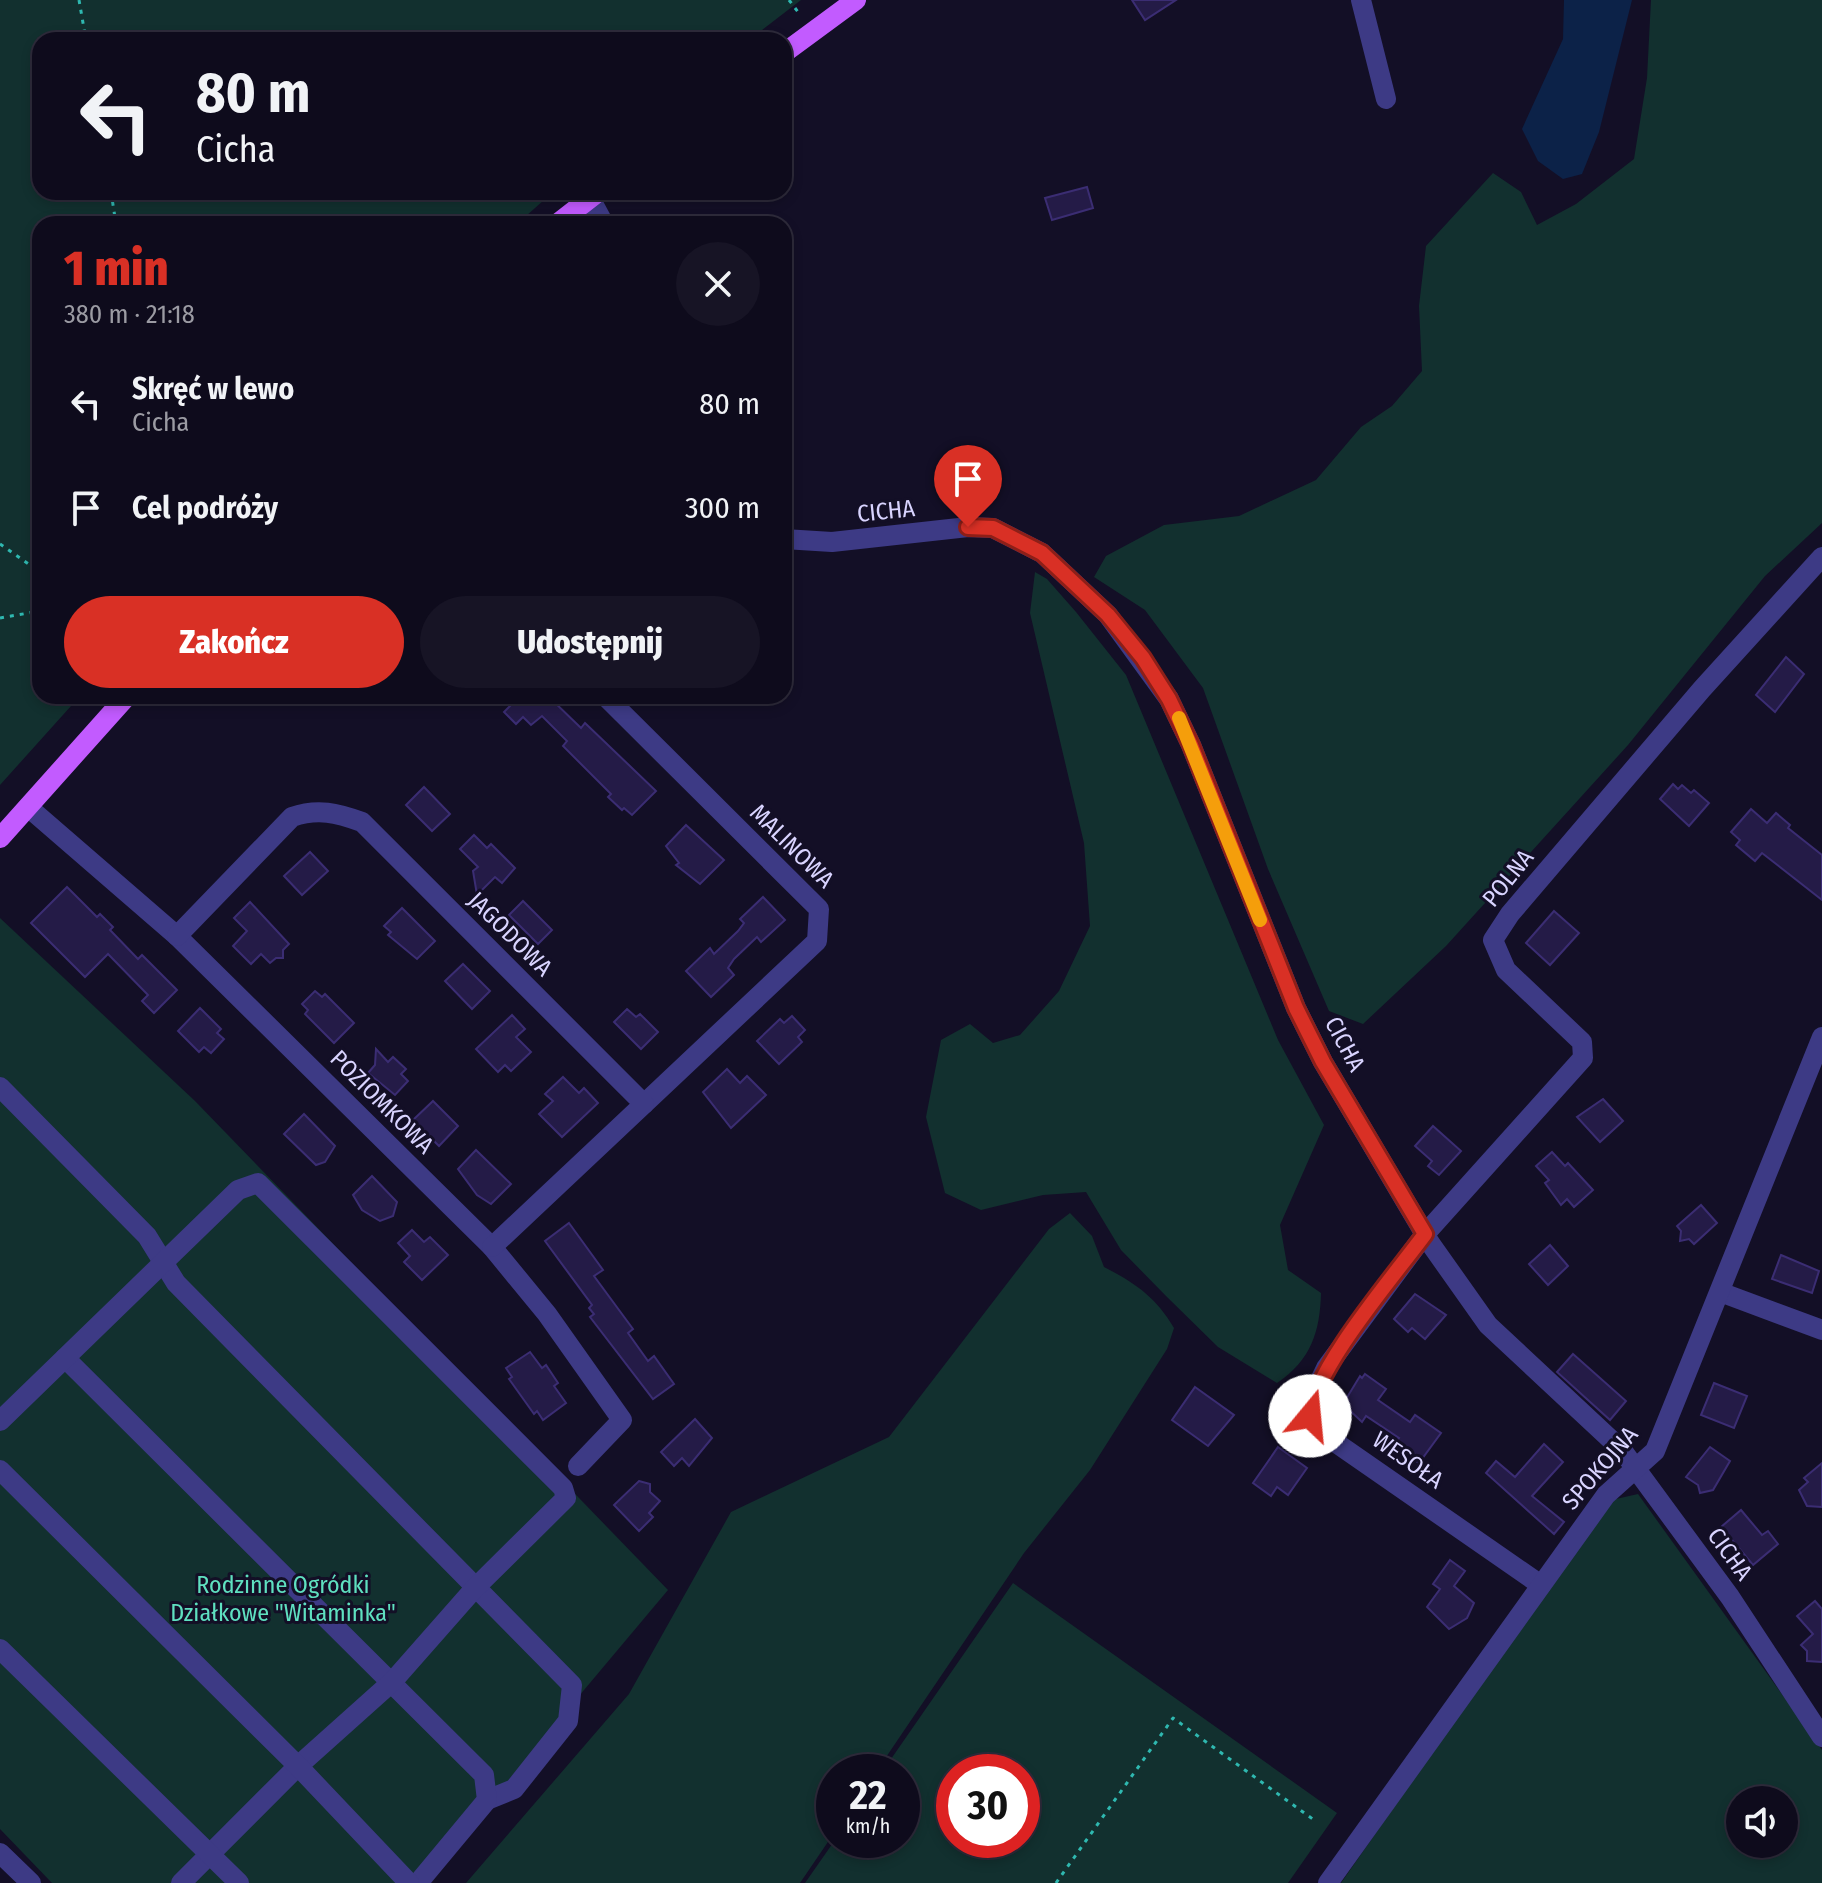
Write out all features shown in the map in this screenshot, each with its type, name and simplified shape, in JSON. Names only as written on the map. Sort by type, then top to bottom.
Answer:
[{"type":"main road","points":[[792,47],[856,0]]},
{"type":"main road","points":[[567,216],[588,200]]},
{"type":"main road","points":[[0,838],[120,704]]},
{"type":"street","points":[[1361,0],[1386,99]]},
{"type":"street","name":"CICHA","points":[[792,540],[832,542],[968,527],[993,528],[1042,553],[1108,615],[1143,658],[1169,699],[1191,745],[1296,1008],[1323,1062],[1425,1234],[1488,1325],[1622,1450],[1730,1597],[1822,1737]]},
{"type":"street","name":"POLNA","points":[[1425,1234],[1583,1058],[1582,1042],[1506,970],[1493,940],[1510,914],[1682,713],[1822,557]]},
{"type":"street","name":"MALINOWA","points":[[613,704],[819,909],[817,941],[644,1104]]},
{"type":"street","name":"POZIOMKOWA","points":[[28,807],[177,936],[492,1247],[547,1314],[622,1420],[578,1466]]},
{"type":"street","name":"JAGODOWA","points":[[177,936],[292,817],[311,810],[337,813],[362,822],[644,1104]]},
{"type":"street","name":"SPOKOJNA","points":[[1328,1883],[1606,1495],[1655,1451],[1822,1037]]},
{"type":"street","points":[[0,1087],[147,1236],[162,1266],[474,1589],[572,1685],[568,1721],[514,1789],[487,1800],[418,1883]]},
{"type":"street","points":[[492,1247],[644,1104]]},
{"type":"street","points":[[0,1421],[238,1190],[258,1183],[563,1488],[566,1498],[474,1589],[393,1681],[298,1766],[181,1883]]},
{"type":"street","name":"WESOŁA","points":[[1425,1234],[1326,1368],[1314,1393],[1310,1416],[1319,1431],[1541,1585]]},
{"type":"street","points":[[1720,1292],[1822,1330]]},
{"type":"street","points":[[65,1358],[393,1681],[484,1775],[487,1800]]},
{"type":"street","points":[[0,1470],[298,1766],[409,1883]]},
{"type":"street","points":[[0,1649],[239,1883]]},
{"type":"street","points":[[0,1853],[31,1883]]},
{"type":"path","points":[[79,0],[85,32]]},
{"type":"path","points":[[0,544],[32,566]]},
{"type":"path","points":[[0,618],[32,612]]},
{"type":"path","points":[[1056,1883],[1173,1718],[1314,1820]]},
{"type":"green space","points":[[0,0],[801,0],[759,32],[32,32],[32,200],[544,200],[526,216],[32,216],[32,704],[73,704],[0,785]]},
{"type":"green space","points":[[1651,0],[1822,0],[1822,523],[1765,576],[1628,745],[1446,946],[1363,1024],[1329,1011],[1268,869],[1203,688],[1145,610],[1094,577],[1106,556],[1164,525],[1239,516],[1316,480],[1361,427],[1392,406],[1422,371],[1419,306],[1426,246],[1493,173],[1521,192],[1537,225],[1576,204],[1634,159],[1647,78]]},
{"type":"green space","points":[[1035,572],[1047,579],[1126,675],[1278,1040],[1324,1125],[1280,1225],[1288,1270],[1321,1293],[1316,1333],[1306,1355],[1277,1383],[1218,1347],[1166,1296],[1121,1250],[1086,1192],[1043,1195],[981,1210],[945,1193],[926,1117],[941,1040],[970,1024],[993,1043],[1020,1035],[1059,991],[1090,926],[1084,843],[1030,613]]},
{"type":"green space","name":"Rodzinne Ogródki Działkowe \"Witaminka\"","points":[[0,918],[195,1101],[668,1590],[422,1883],[52,1883],[0,1829]]},
{"type":"green space","points":[[1070,1213],[1092,1236],[1104,1267],[1144,1292],[1167,1317],[1174,1328],[1167,1349],[1090,1470],[1024,1553],[888,1754],[816,1754],[817,1858],[800,1883],[466,1883],[629,1694],[731,1512],[889,1437],[1049,1229]]},
{"type":"green space","points":[[1638,1494],[1822,1750],[1822,1883],[1341,1883],[1600,1512],[1616,1499]]},
{"type":"green space","points":[[1013,1583],[1337,1813],[1288,1883],[805,1883],[822,1858],[920,1858],[920,1754],[894,1754]]},
{"type":"water","points":[[1564,0],[1632,0],[1599,132],[1582,174],[1563,179],[1538,161],[1522,129],[1563,39]]},
{"type":"building","points":[[1132,0],[1176,0],[1145,20]]},
{"type":"building","points":[[1087,187],[1093,208],[1052,220],[1045,198]]},
{"type":"building","points":[[1786,657],[1804,674],[1775,712],[1756,695]]},
{"type":"building","points":[[556,704],[581,728],[585,723],[656,791],[632,815],[624,808],[622,810],[608,797],[611,794],[563,746],[567,741],[542,716],[531,725],[523,717],[516,724],[504,712],[511,705]]},
{"type":"building","points":[[1673,784],[1678,789],[1682,785],[1691,793],[1694,790],[1709,803],[1689,826],[1660,799]]},
{"type":"building","points":[[424,787],[450,814],[432,831],[406,805]]},
{"type":"building","points":[[1751,809],[1767,823],[1776,813],[1790,825],[1788,828],[1822,855],[1822,900],[1762,853],[1755,861],[1736,845],[1740,840],[1731,832]]},
{"type":"building","points":[[686,825],[724,860],[700,884],[676,865],[679,863],[666,846]]},
{"type":"building","points":[[474,835],[487,848],[491,844],[515,868],[502,883],[495,877],[477,895],[473,871],[478,867],[460,849]]},
{"type":"building","points":[[310,852],[328,871],[302,895],[284,876]]},
{"type":"building","points":[[67,887],[97,917],[100,914],[113,927],[110,930],[138,959],[142,955],[177,990],[154,1013],[142,1001],[148,995],[108,954],[85,977],[31,923]]},
{"type":"building","points":[[763,897],[785,920],[761,942],[757,937],[734,959],[728,968],[734,975],[711,997],[686,971],[710,948],[714,954],[738,931],[744,923],[740,919]]},
{"type":"building","points":[[523,901],[552,930],[538,944],[509,915]]},
{"type":"building","points":[[250,902],[289,944],[283,950],[283,958],[276,958],[270,963],[261,954],[251,964],[233,946],[247,931],[234,918]]},
{"type":"building","points":[[402,908],[435,941],[417,959],[388,935],[391,932],[384,926]]},
{"type":"building","points":[[1554,911],[1579,933],[1550,965],[1526,943]]},
{"type":"building","points":[[463,964],[490,991],[472,1009],[445,981]]},
{"type":"building","points":[[315,991],[322,997],[325,994],[354,1023],[334,1043],[305,1014],[308,1010],[302,1004]]},
{"type":"building","points":[[200,1008],[221,1029],[217,1033],[224,1039],[211,1053],[204,1047],[199,1052],[178,1031]]},
{"type":"building","points":[[627,1009],[636,1017],[640,1014],[658,1032],[641,1049],[614,1022]]},
{"type":"building","points":[[512,1015],[525,1029],[516,1037],[531,1052],[511,1071],[505,1065],[498,1072],[476,1049]]},
{"type":"building","points":[[792,1016],[805,1030],[798,1037],[802,1042],[779,1064],[757,1041],[780,1019],[784,1023]]},
{"type":"building","points":[[376,1049],[388,1062],[393,1057],[406,1069],[401,1074],[408,1081],[395,1095],[368,1073],[375,1065]]},
{"type":"building","points":[[727,1069],[740,1083],[747,1076],[766,1095],[731,1128],[703,1092]]},
{"type":"building","points":[[563,1077],[579,1093],[584,1088],[598,1103],[562,1137],[539,1114],[553,1101],[545,1094]]},
{"type":"building","points":[[1603,1099],[1623,1121],[1600,1142],[1577,1117]]},
{"type":"building","points":[[433,1101],[458,1126],[439,1146],[413,1120]]},
{"type":"building","points":[[304,1114],[335,1146],[325,1162],[316,1165],[284,1134]]},
{"type":"building","points":[[1433,1126],[1461,1151],[1439,1175],[1428,1166],[1432,1161],[1415,1146]]},
{"type":"building","points":[[476,1150],[511,1184],[491,1204],[477,1195],[458,1169]]},
{"type":"building","points":[[1552,1152],[1565,1166],[1568,1163],[1593,1190],[1574,1207],[1567,1199],[1561,1205],[1545,1183],[1549,1180],[1536,1166]]},
{"type":"building","points":[[372,1176],[397,1202],[393,1216],[380,1221],[362,1210],[353,1195]]},
{"type":"building","points":[[1701,1205],[1717,1223],[1694,1244],[1689,1239],[1680,1241],[1681,1231],[1677,1226]]},
{"type":"building","points":[[569,1223],[603,1270],[594,1276],[633,1329],[628,1333],[648,1361],[654,1356],[674,1384],[653,1399],[590,1317],[594,1314],[589,1308],[592,1305],[545,1241]]},
{"type":"building","points":[[412,1230],[424,1242],[430,1237],[448,1255],[422,1280],[404,1262],[410,1256],[398,1243]]},
{"type":"building","points":[[1550,1245],[1568,1266],[1548,1285],[1529,1264]]},
{"type":"building","points":[[1781,1255],[1819,1271],[1812,1293],[1772,1279]]},
{"type":"building","points":[[1415,1294],[1446,1315],[1425,1339],[1412,1328],[1408,1332],[1394,1319]]},
{"type":"building","points":[[530,1352],[542,1368],[546,1365],[558,1383],[554,1386],[566,1403],[543,1420],[537,1411],[534,1414],[509,1379],[512,1377],[506,1368]]},
{"type":"building","points":[[1573,1354],[1626,1401],[1610,1420],[1557,1372]]},
{"type":"building","points":[[1365,1374],[1386,1389],[1378,1400],[1410,1422],[1415,1415],[1441,1433],[1419,1463],[1394,1445],[1399,1438],[1366,1416],[1362,1422],[1343,1404],[1360,1376],[1362,1378]]},
{"type":"building","points":[[1714,1383],[1747,1396],[1734,1428],[1701,1415]]},
{"type":"building","points":[[1195,1387],[1234,1415],[1208,1446],[1172,1420]]},
{"type":"building","points":[[695,1419],[712,1438],[689,1466],[682,1458],[674,1466],[661,1452]]},
{"type":"building","points":[[1544,1444],[1563,1462],[1532,1496],[1564,1522],[1554,1534],[1486,1473],[1496,1461],[1515,1477]]},
{"type":"building","points":[[1278,1447],[1307,1468],[1288,1495],[1277,1487],[1271,1496],[1253,1483]]},
{"type":"building","points":[[1710,1447],[1730,1461],[1713,1490],[1700,1493],[1698,1485],[1686,1477]]},
{"type":"building","points":[[1822,1463],[1822,1507],[1807,1506],[1799,1490],[1808,1482],[1804,1478]]},
{"type":"building","points":[[639,1481],[650,1484],[650,1492],[660,1501],[649,1513],[653,1517],[639,1531],[614,1505]]},
{"type":"building","points":[[1741,1510],[1762,1535],[1768,1531],[1778,1544],[1753,1565],[1721,1527]]},
{"type":"building","points":[[1450,1560],[1465,1571],[1454,1586],[1474,1603],[1467,1618],[1449,1629],[1427,1607],[1440,1589],[1433,1584]]},
{"type":"building","points":[[1815,1601],[1822,1609],[1822,1662],[1807,1661],[1807,1651],[1801,1645],[1813,1634],[1797,1616]]},
{"type":"slow traffic","points":[[1179,718],[1260,920]]},
{"type":"route","points":[[968,527],[993,528],[1016,537],[1042,553],[1108,615],[1143,658],[1169,699],[1191,745],[1296,1008],[1323,1062],[1425,1234],[1326,1368],[1314,1393],[1310,1416]]}]
